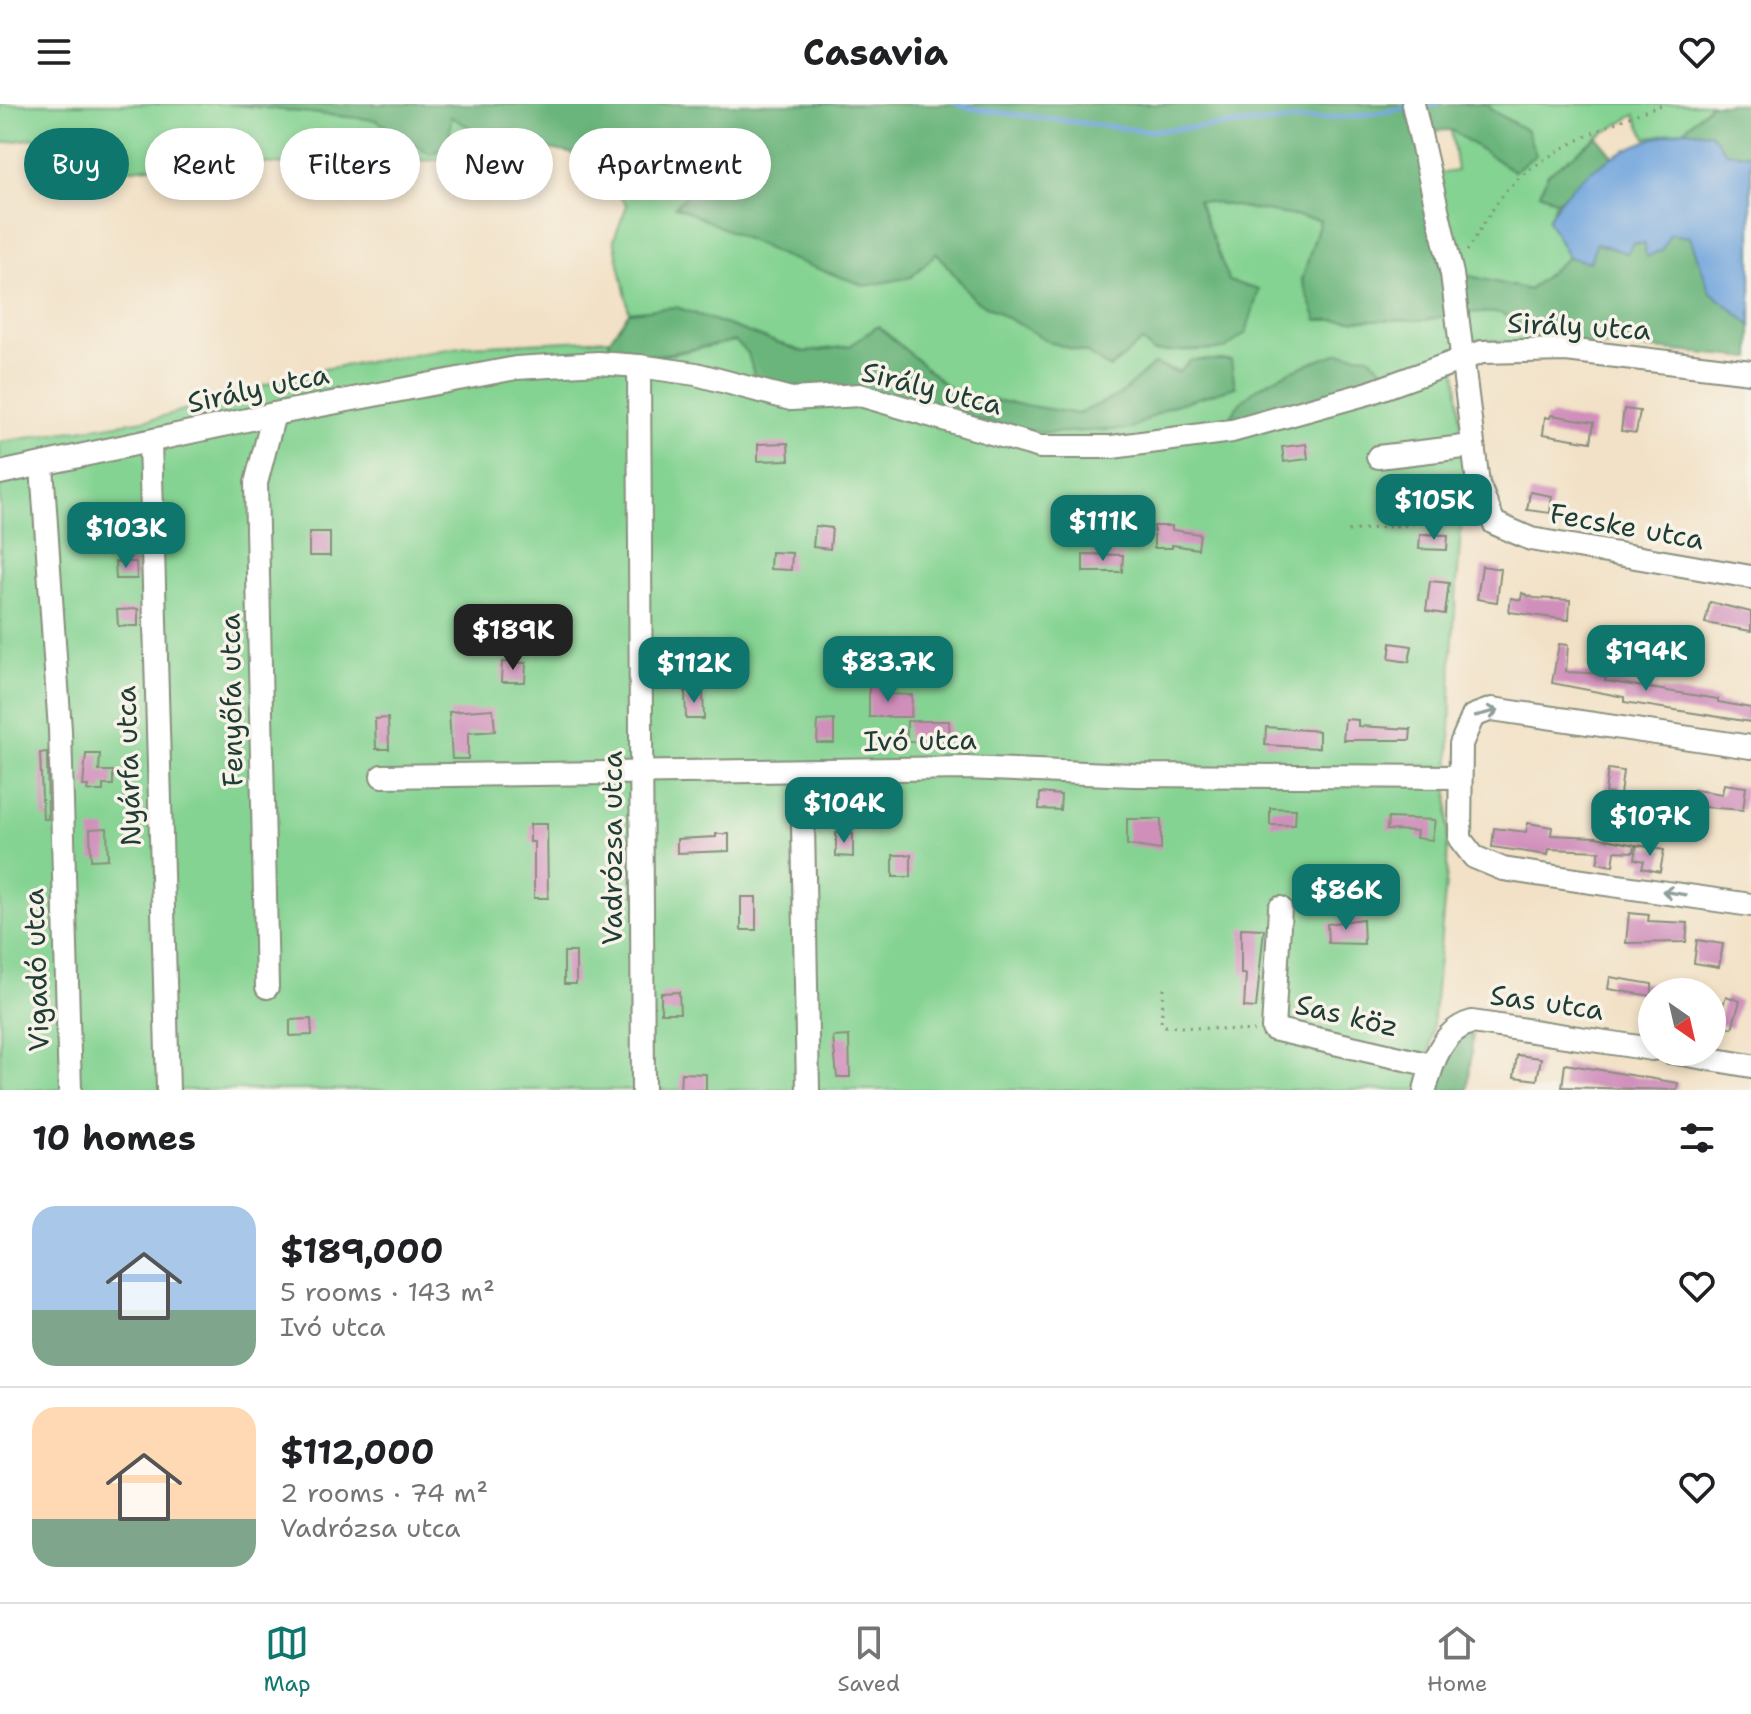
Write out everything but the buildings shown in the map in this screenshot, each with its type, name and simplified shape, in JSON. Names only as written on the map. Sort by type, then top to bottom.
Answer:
[{"type":"street","points":[[1414,111],[1452,274],[1472,446],[1488,516]]},
{"type":"street","name":"Sirály utca","points":[[0,473],[274,414],[516,368],[598,363],[696,374],[791,399],[860,395],[1040,447],[1112,447],[1232,431],[1369,393],[1482,352],[1566,350],[1751,372]]},
{"type":"street","name":"Vadrózsa utca","points":[[639,366],[643,1090]]},
{"type":"street","name":"Fenyőfa utca","points":[[267,987],[256,483],[274,414]]},
{"type":"street","name":"Nyárfa utca","points":[[150,441],[168,1090]]},
{"type":"street","points":[[1378,457],[1472,446]]},
{"type":"street","name":"Vigadó utca","points":[[42,466],[59,698],[70,1090]]},
{"type":"street","name":"Fecske utca","points":[[1488,516],[1503,530],[1531,539],[1751,577]]},
{"type":"street","points":[[1751,747],[1492,709],[1473,716],[1465,728],[1459,777],[1460,839],[1465,849],[1484,863],[1542,875],[1751,905]]},
{"type":"street","name":"Ivó utca","points":[[382,776],[966,768],[1133,775],[1459,777]]},
{"type":"street","points":[[802,772],[808,1090]]},
{"type":"street","name":"Sas köz","points":[[1280,908],[1273,1029],[1431,1065]]},
{"type":"street","name":"Sas utca","points":[[1425,1090],[1431,1065],[1448,1037],[1459,1025],[1472,1022],[1638,1047]]},
{"type":"street","points":[[1726,1062],[1751,1066]]},
{"type":"path","points":[[1452,274],[1508,189],[1534,166],[1629,115],[1665,104]]},
{"type":"path","points":[[1348,531],[1488,516]]},
{"type":"path","points":[[1164,988],[1161,1023],[1165,1026],[1267,1032],[1273,1029]]},
{"type":"green space","points":[[0,104],[227,104],[376,120],[389,128],[280,128],[280,164],[264,163],[264,128],[145,128],[145,167],[132,169],[129,168],[129,128],[24,128],[24,140],[0,143]]},
{"type":"green space","points":[[227,104],[1488,104],[1490,109],[1527,131],[1536,155],[1514,171],[1451,130],[1426,131],[1440,269],[1529,290],[1568,257],[1590,262],[1596,243],[1626,253],[1633,243],[1645,244],[1646,256],[1670,234],[1690,236],[1710,291],[1751,325],[1751,358],[1621,346],[1551,344],[1501,313],[1465,312],[1426,320],[1317,320],[1302,280],[1320,220],[1198,200],[1229,281],[1259,290],[1246,333],[1225,349],[1153,352],[1142,341],[1110,368],[1087,353],[1052,343],[974,299],[937,253],[911,277],[866,286],[785,257],[675,206],[682,200],[771,200],[771,128],[569,128],[569,153],[553,150],[553,128],[471,128],[451,117],[450,128],[436,128],[436,151],[430,154],[420,148],[420,128],[389,128],[376,120]]},
{"type":"green space","points":[[1488,104],[1711,104],[1684,130],[1646,138],[1635,115],[1597,137],[1540,193],[1557,201],[1548,220],[1568,257],[1529,290],[1439,269],[1424,176],[1457,171],[1451,130],[1514,171],[1527,131],[1490,109]]},
{"type":"green space","points":[[1711,104],[1750,104],[1751,155],[1725,152],[1710,133],[1684,130]]},
{"type":"green space","points":[[451,116],[472,128],[444,128]]},
{"type":"green space","points":[[1597,137],[1614,157],[1557,201],[1540,193],[1548,174]]},
{"type":"green space","points":[[436,142],[436,160],[420,161],[420,147],[430,153]]},
{"type":"green space","points":[[623,200],[682,200],[675,207],[911,277],[937,253],[974,299],[1052,343],[1087,353],[1109,368],[1142,341],[1153,352],[1177,349],[1229,281],[1197,200],[1320,220],[1302,280],[1465,312],[1501,313],[1551,344],[1478,340],[1455,354],[1465,476],[1452,652],[1447,871],[1430,1055],[1422,1090],[0,1090],[0,442],[157,418],[311,371],[467,346],[610,339],[608,354],[663,356],[735,341],[748,353],[1130,429],[1171,406],[1235,387],[1154,364],[1119,395],[1079,414],[956,394],[878,326],[850,346],[804,352],[676,307],[629,312],[614,239],[627,205]]},
{"type":"green space","points":[[676,307],[804,352],[850,346],[878,326],[956,394],[1078,414],[1119,395],[1154,364],[1178,373],[1191,360],[1231,360],[1235,387],[1171,406],[1130,429],[1046,433],[755,379],[748,353],[735,341],[660,355],[607,354],[610,339],[629,312]]},
{"type":"green space","points":[[1339,353],[1369,356],[1389,375],[1228,426],[1234,412],[1257,388]]},
{"type":"green space","points":[[1462,1034],[1473,1034],[1468,1090],[1428,1090],[1439,1059]]},
{"type":"water","points":[[1684,130],[1710,133],[1726,152],[1751,155],[1751,325],[1710,291],[1690,237],[1670,234],[1662,250],[1646,257],[1645,244],[1633,243],[1627,253],[1596,243],[1590,262],[1568,257],[1548,220],[1572,187],[1606,161],[1644,142]]},
{"type":"waterway","points":[[957,104],[980,110],[1146,131],[1355,116],[1408,108]]},
{"type":"waterway","points":[[1418,107],[1437,104]]}]
